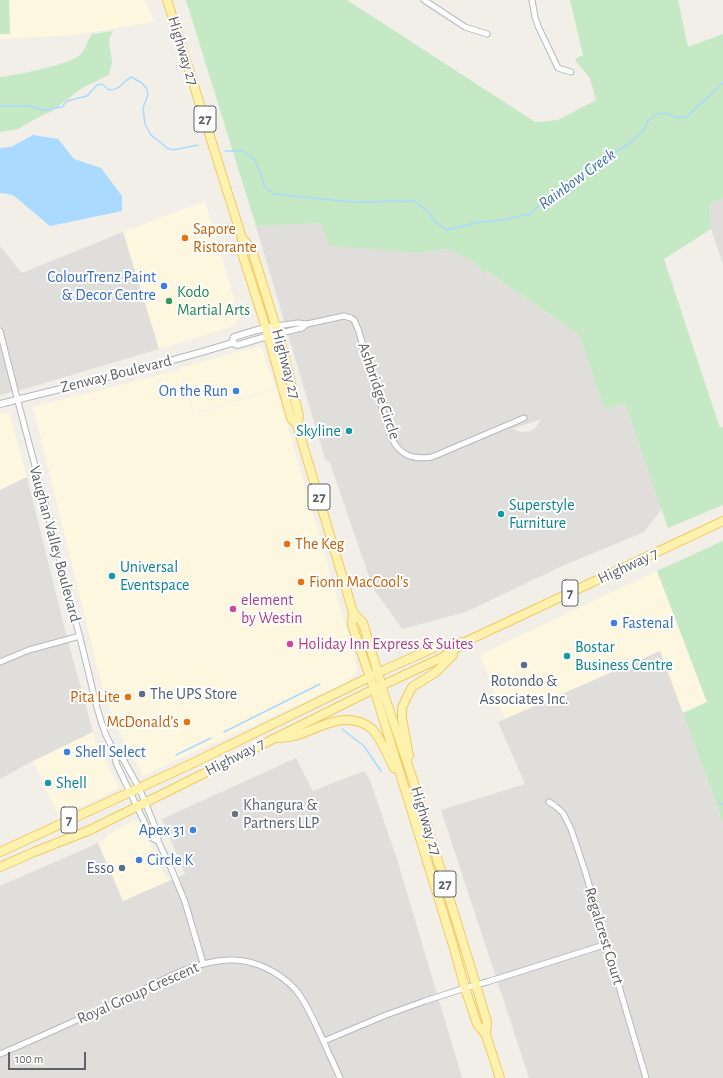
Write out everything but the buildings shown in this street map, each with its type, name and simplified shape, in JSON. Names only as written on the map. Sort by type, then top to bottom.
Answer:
[{"type":"main road","name":"Highway 27","points":[[167,0],[242,238],[242,253],[267,332],[291,418],[297,425],[353,612],[352,625],[370,677],[378,687],[414,783],[476,984],[486,1022],[486,1035],[500,1078]]},
{"type":"main road","name":"Highway 27","points":[[242,238],[252,250],[281,343],[299,416],[297,425]]},
{"type":"main road","name":"Highway 7","points":[[0,867],[90,830],[271,739],[443,657],[467,641],[723,521]]},
{"type":"main road","name":"Highway 27","points":[[353,612],[363,622],[378,674],[378,687],[404,787],[465,988],[477,1024],[486,1035]]},
{"type":"main road","name":"Highway 7","points":[[0,852],[191,764],[384,670],[438,646],[467,641]]},
{"type":"main road","points":[[414,783],[402,719],[402,708],[412,687],[436,672],[467,641]]},
{"type":"main road","points":[[271,739],[297,736],[333,722],[354,720],[373,730],[380,740],[404,787]]},
{"type":"street","points":[[424,0],[465,27],[487,34]]},
{"type":"street","points":[[532,0],[538,26],[558,68],[571,72]]},
{"type":"street","name":"Ashbridge Circle","points":[[277,330],[302,328],[307,324],[344,316],[354,320],[358,328],[391,437],[396,446],[409,456],[422,458],[432,457],[524,418]]},
{"type":"street","name":"Zenway Boulevard","points":[[0,404],[134,371],[232,343],[234,337],[258,330],[267,332],[277,330]]},
{"type":"street","name":"Vaughan Valley Boulevard","points":[[0,331],[80,636],[99,715],[106,735],[116,755],[116,763],[152,838],[158,841],[158,834],[139,788],[123,759],[116,755]]},
{"type":"street","points":[[0,662],[29,650],[80,636]]},
{"type":"street","name":"Regalcrest Court","points":[[550,802],[559,808],[563,813],[571,830],[585,871],[646,1078]]},
{"type":"street","points":[[158,841],[185,902],[203,963]]},
{"type":"street","points":[[324,1041],[386,1015],[425,1001],[607,944]]},
{"type":"street","name":"Royal Group Crescent","points":[[0,1054],[178,973],[203,963],[232,960],[247,962],[266,968],[280,976],[294,988],[308,1008],[340,1078]]},
{"type":"shaded area","points":[[0,0],[145,0],[154,22],[73,35],[0,39]]},
{"type":"shaded area","points":[[723,199],[723,264],[711,229],[709,204]]},
{"type":"shaded area","points":[[205,201],[240,319],[234,326],[159,349],[123,232]]},
{"type":"shaded area","points":[[322,223],[420,253],[448,249],[467,258],[579,335],[605,410],[625,403],[662,509],[644,532],[560,567],[466,612],[402,629],[373,588],[330,463],[325,459],[256,226]],"holes":[[[541,419],[536,427],[531,431],[521,432],[512,429]]]},
{"type":"shaded area","points":[[123,232],[159,349],[0,395],[0,246],[22,273]]},
{"type":"shaded area","points":[[261,346],[275,388],[194,413],[180,368]]},
{"type":"shaded area","points":[[180,370],[193,414],[277,389],[358,670],[349,681],[143,776],[117,728],[104,694],[33,407]]},
{"type":"shaded area","points":[[9,412],[27,477],[0,490],[0,414]]},
{"type":"shaded area","points":[[27,477],[65,630],[93,732],[0,779],[0,490]]},
{"type":"shaded area","points":[[657,571],[707,703],[683,713],[659,651],[505,720],[480,655]]},
{"type":"shaded area","points":[[660,651],[723,822],[723,1078],[529,1078],[441,810],[525,784],[498,722]]},
{"type":"shaded area","points":[[93,732],[95,740],[118,786],[116,790],[59,817],[33,761]]},
{"type":"shaded area","points":[[296,758],[313,791],[364,771],[370,780],[397,859],[462,1078],[0,1078],[0,886],[98,843],[123,901],[185,874],[162,819]]},
{"type":"shaded area","points":[[135,820],[140,823],[168,882],[123,901],[98,843],[105,839],[109,834]]},
{"type":"green space","points":[[0,0],[9,0],[10,34],[0,34]]},
{"type":"green space","points":[[186,0],[347,0],[535,122],[558,120],[596,100],[590,78],[575,59],[583,55],[570,0],[678,0],[688,47],[723,34],[723,199],[709,204],[711,229],[664,259],[720,428],[723,427],[723,505],[668,528],[625,403],[605,410],[579,335],[488,272],[482,273],[481,268],[467,258],[448,249],[420,253],[329,245],[321,223],[256,226]]},
{"type":"green space","points":[[113,31],[109,40],[112,62],[109,75],[82,88],[52,111],[18,129],[0,132],[0,77],[42,69],[66,62],[82,53],[92,34]]},
{"type":"green space","points":[[723,541],[723,822],[683,713],[707,702],[657,571]]},
{"type":"water","points":[[33,135],[58,139],[74,159],[101,168],[122,196],[122,211],[50,226],[13,195],[0,193],[0,148],[11,147]]},
{"type":"waterway","name":"Rainbow Creek","points":[[0,106],[29,106],[44,110],[62,107],[67,101],[87,96],[97,85],[102,84],[109,90],[113,90],[131,77],[142,83],[147,89],[148,95],[143,108],[145,124],[151,135],[167,148],[173,150],[198,145]]},
{"type":"waterway","name":"Rainbow Creek","points":[[225,151],[243,151],[255,160],[265,187],[274,194],[352,202],[414,201],[426,210],[435,221],[446,230],[480,222],[502,220],[529,214],[545,201],[570,186],[600,158],[617,151],[630,143],[643,131],[648,121],[657,114],[665,113],[675,117],[685,118],[723,83]]},
{"type":"waterway","points":[[224,732],[320,684]]},
{"type":"waterway","points":[[342,729],[364,746],[381,771]]},
{"type":"waterway","points":[[176,755],[211,738]]},
{"type":"waterway","points":[[719,803],[723,804]]},
{"type":"place","name":"Sapore Ristorante","points":[[185,238]]},
{"type":"place","name":"ColourTrenz Paint & Decor Centre","points":[[164,286]]},
{"type":"place","name":"Kodo Martial Arts","points":[[169,301]]},
{"type":"place","name":"On the Run","points":[[236,391]]},
{"type":"place","name":"Skyline","points":[[349,431]]},
{"type":"place","name":"Superstyle Furniture","points":[[501,514]]},
{"type":"place","name":"The Keg","points":[[287,544]]},
{"type":"place","name":"Universal Eventspace","points":[[112,576]]},
{"type":"place","name":"Fionn MacCool's","points":[[301,582]]},
{"type":"place","name":"element by Westin","points":[[233,609]]},
{"type":"place","name":"Fastenal","points":[[614,623]]},
{"type":"place","name":"Holiday Inn Express & Suites","points":[[290,644]]},
{"type":"place","name":"Bostar Business Centre","points":[[567,656]]},
{"type":"place","name":"Rotondo & Associates Inc.","points":[[524,665]]},
{"type":"place","name":"The UPS Store","points":[[142,694]]},
{"type":"place","name":"Pita Lite","points":[[128,697]]},
{"type":"place","name":"McDonald's","points":[[187,722]]},
{"type":"place","name":"Shell Select","points":[[67,752]]},
{"type":"place","name":"Shell","points":[[48,783]]},
{"type":"place","name":"Khangura & Partners LLP","points":[[235,814]]},
{"type":"place","name":"Apex 31","points":[[193,830]]},
{"type":"place","name":"Circle K","points":[[139,860]]},
{"type":"place","name":"Esso","points":[[122,868]]}]
